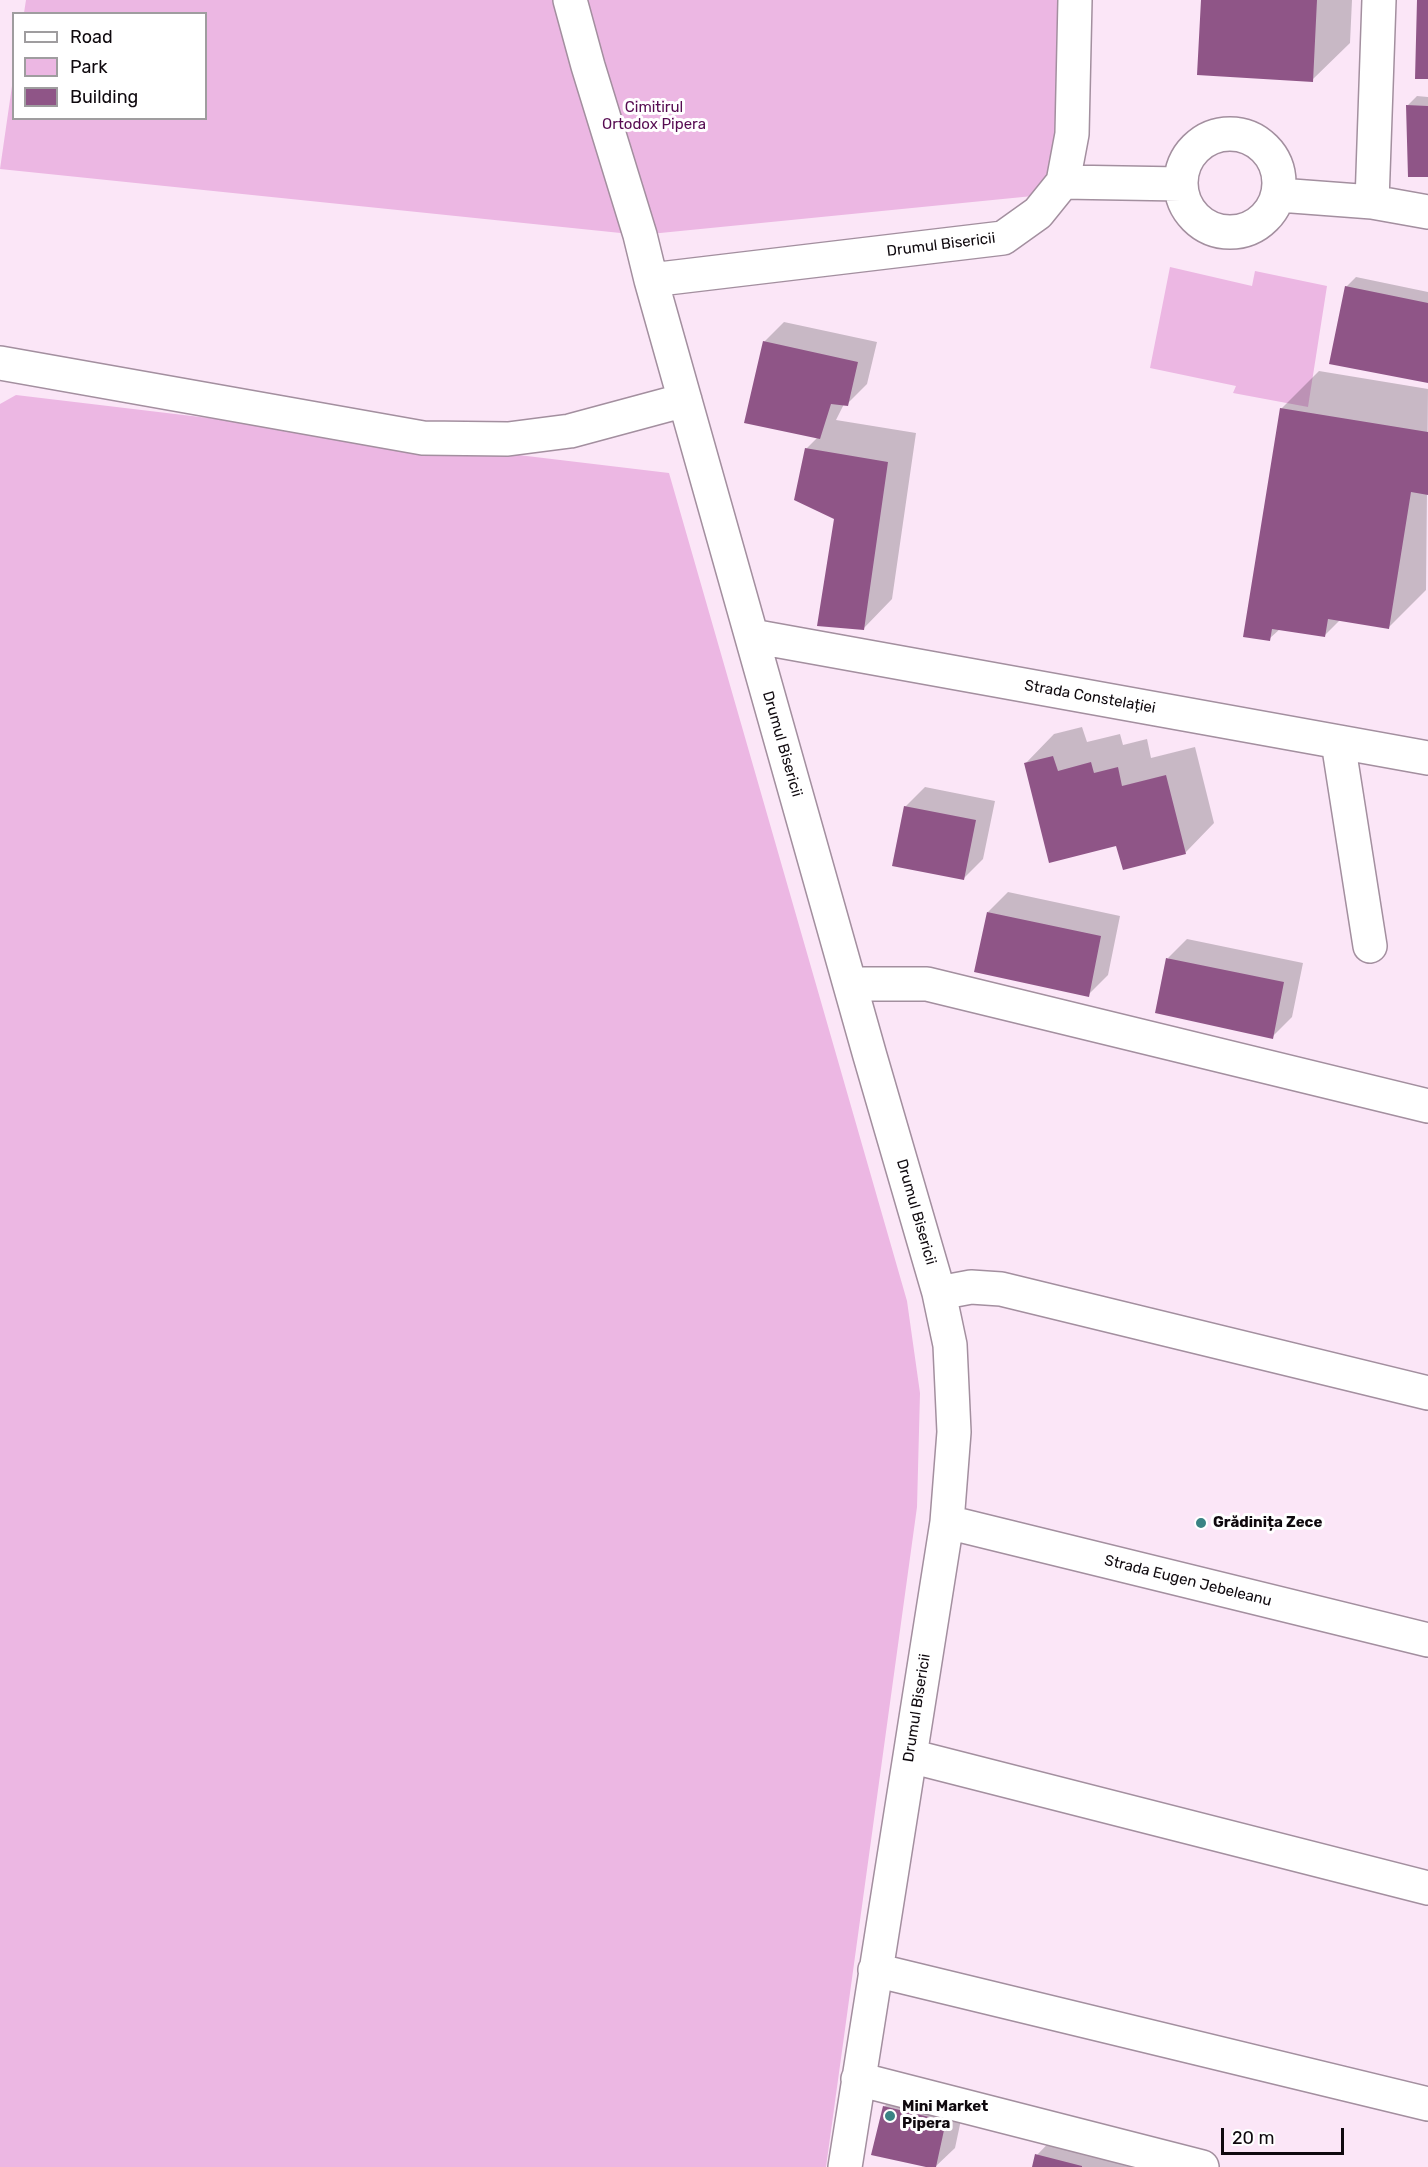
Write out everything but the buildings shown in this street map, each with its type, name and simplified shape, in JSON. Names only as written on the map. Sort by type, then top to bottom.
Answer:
[{"type":"street","name":"Drumul Bisericii","points":[[570,0],[640,234],[651,280],[939,1293],[950,1345],[954,1391],[954,1432],[947,1522],[845,2167]]},
{"type":"street","name":"Drumul Bisericii","points":[[651,280],[1003,238],[1038,213],[1063,182],[1072,134],[1075,0]]},
{"type":"street","points":[[1372,202],[1379,0]]},
{"type":"street","points":[[1232,133],[1257,141],[1270,153],[1280,177],[1279,195],[1265,219],[1244,231],[1226,233],[1210,229],[1190,213],[1183,197],[1181,184],[1183,167],[1189,155],[1201,143],[1214,136],[1232,133]]},
{"type":"street","points":[[1063,182],[1181,184]]},
{"type":"street","points":[[1279,195],[1372,202],[1428,212]]},
{"type":"street","points":[[0,363],[423,438],[508,440],[570,431],[685,400]]},
{"type":"street","name":"Strada Constelației","points":[[752,636],[1428,758]]},
{"type":"street","points":[[1338,742],[1370,946]]},
{"type":"street","points":[[850,984],[927,984],[1428,1106]]},
{"type":"street","points":[[939,1293],[971,1287],[1001,1289],[1428,1393]]},
{"type":"street","name":"Strada Eugen Jebeleanu","points":[[947,1522],[1428,1641]]},
{"type":"street","points":[[909,1756],[1428,1888]]},
{"type":"street","points":[[875,1970],[1428,2104]]},
{"type":"street","points":[[858,2079],[1202,2167]]},
{"type":"green space","name":"Cimitirul Ortodox Pipera","points":[[26,0],[1058,0],[1053,194],[640,235],[0,169],[12,86],[12,120],[207,120],[207,12],[24,12]]},
{"type":"green space","points":[[1170,267],[1252,286],[1255,271],[1327,286],[1308,407],[1233,393],[1236,386],[1150,368]]},
{"type":"green space","points":[[16,395],[669,473],[907,1301],[920,1393],[917,1507],[826,2167],[0,2167],[0,404]]},
{"type":"place","name":"Grădinița Zece","points":[[1201,1523]]},
{"type":"place","name":"Mini Market Pipera","points":[[890,2116]]}]
